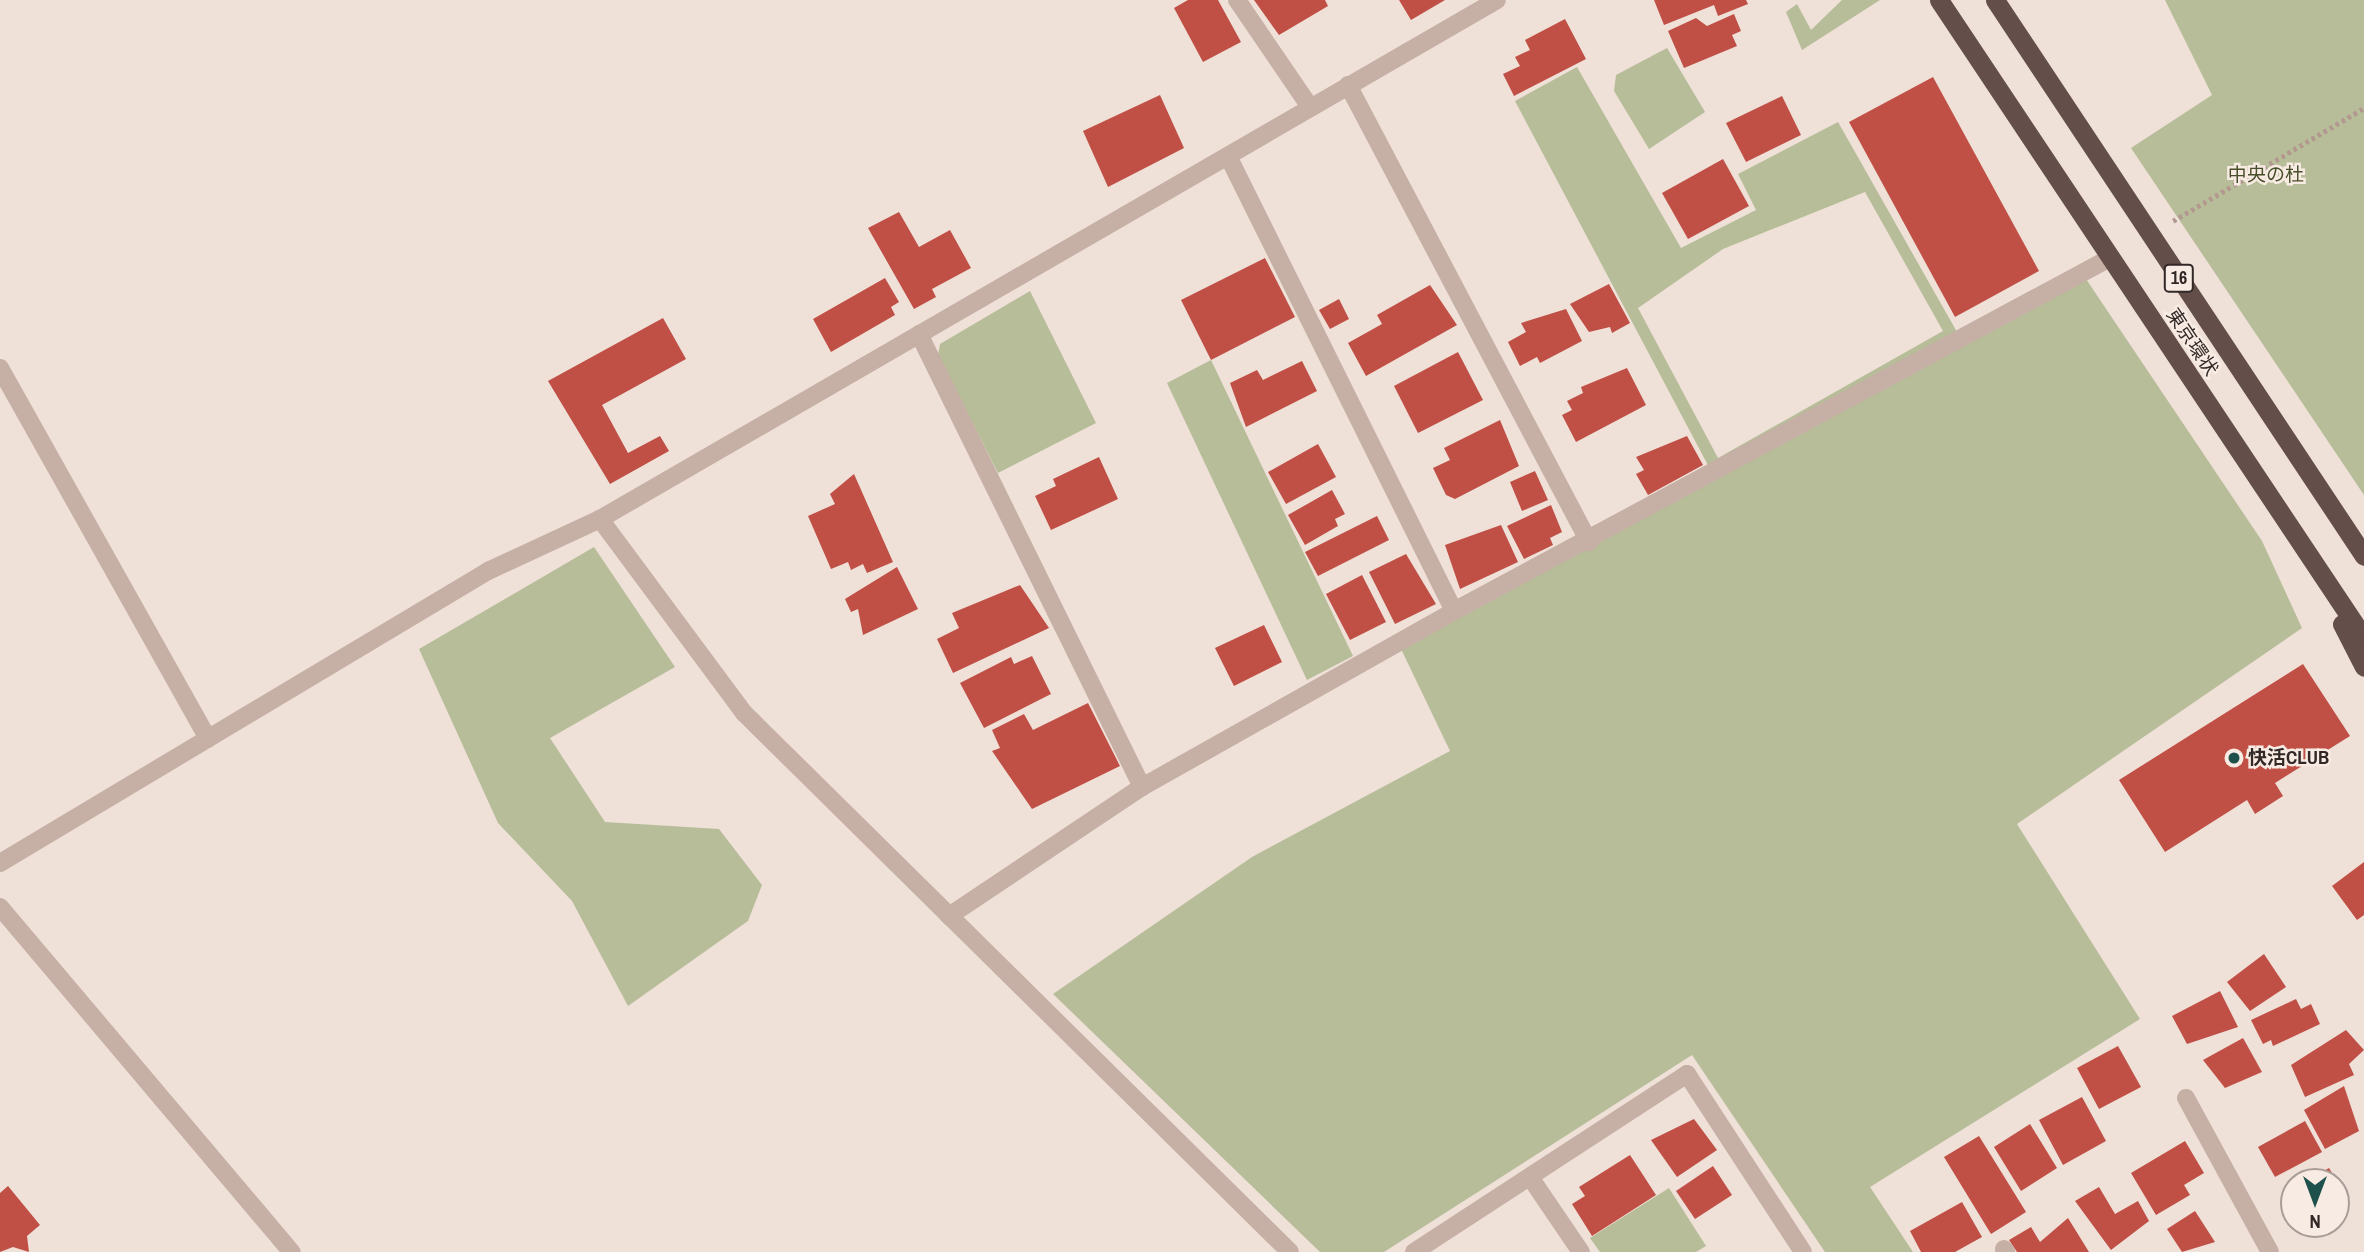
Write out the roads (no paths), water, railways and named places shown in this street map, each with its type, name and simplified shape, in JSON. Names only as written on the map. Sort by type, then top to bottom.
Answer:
[{"type":"highway","name":"東京環状","points":[[1939,0],[2108,260],[2364,638]]},
{"type":"highway","name":"東京環状","points":[[1995,0],[2364,556]]},
{"type":"highway","name":"16","points":[[2296,535],[2364,667]]},
{"type":"street","points":[[1237,0],[1310,107]]},
{"type":"street","points":[[0,863],[488,571],[600,519],[1497,0]]},
{"type":"street","points":[[1348,85],[1589,542]]},
{"type":"street","points":[[1228,156],[1454,611]]},
{"type":"street","points":[[949,916],[1142,787],[1454,611],[1589,542],[2108,260]]},
{"type":"street","points":[[919,334],[1142,787]]},
{"type":"street","points":[[0,368],[208,738]]},
{"type":"street","points":[[600,519],[744,713],[1290,1252]]},
{"type":"street","points":[[0,907],[292,1252]]},
{"type":"street","points":[[1413,1252],[1532,1180],[1687,1073],[1803,1252]]},
{"type":"street","points":[[2186,1098],[2270,1252]]},
{"type":"street","points":[[1532,1180],[1581,1252]]},
{"type":"place","name":"快活CLUB","points":[[2234,758]]},
{"type":"park label","name":"中央の杜","points":[[2266,175]]}]
